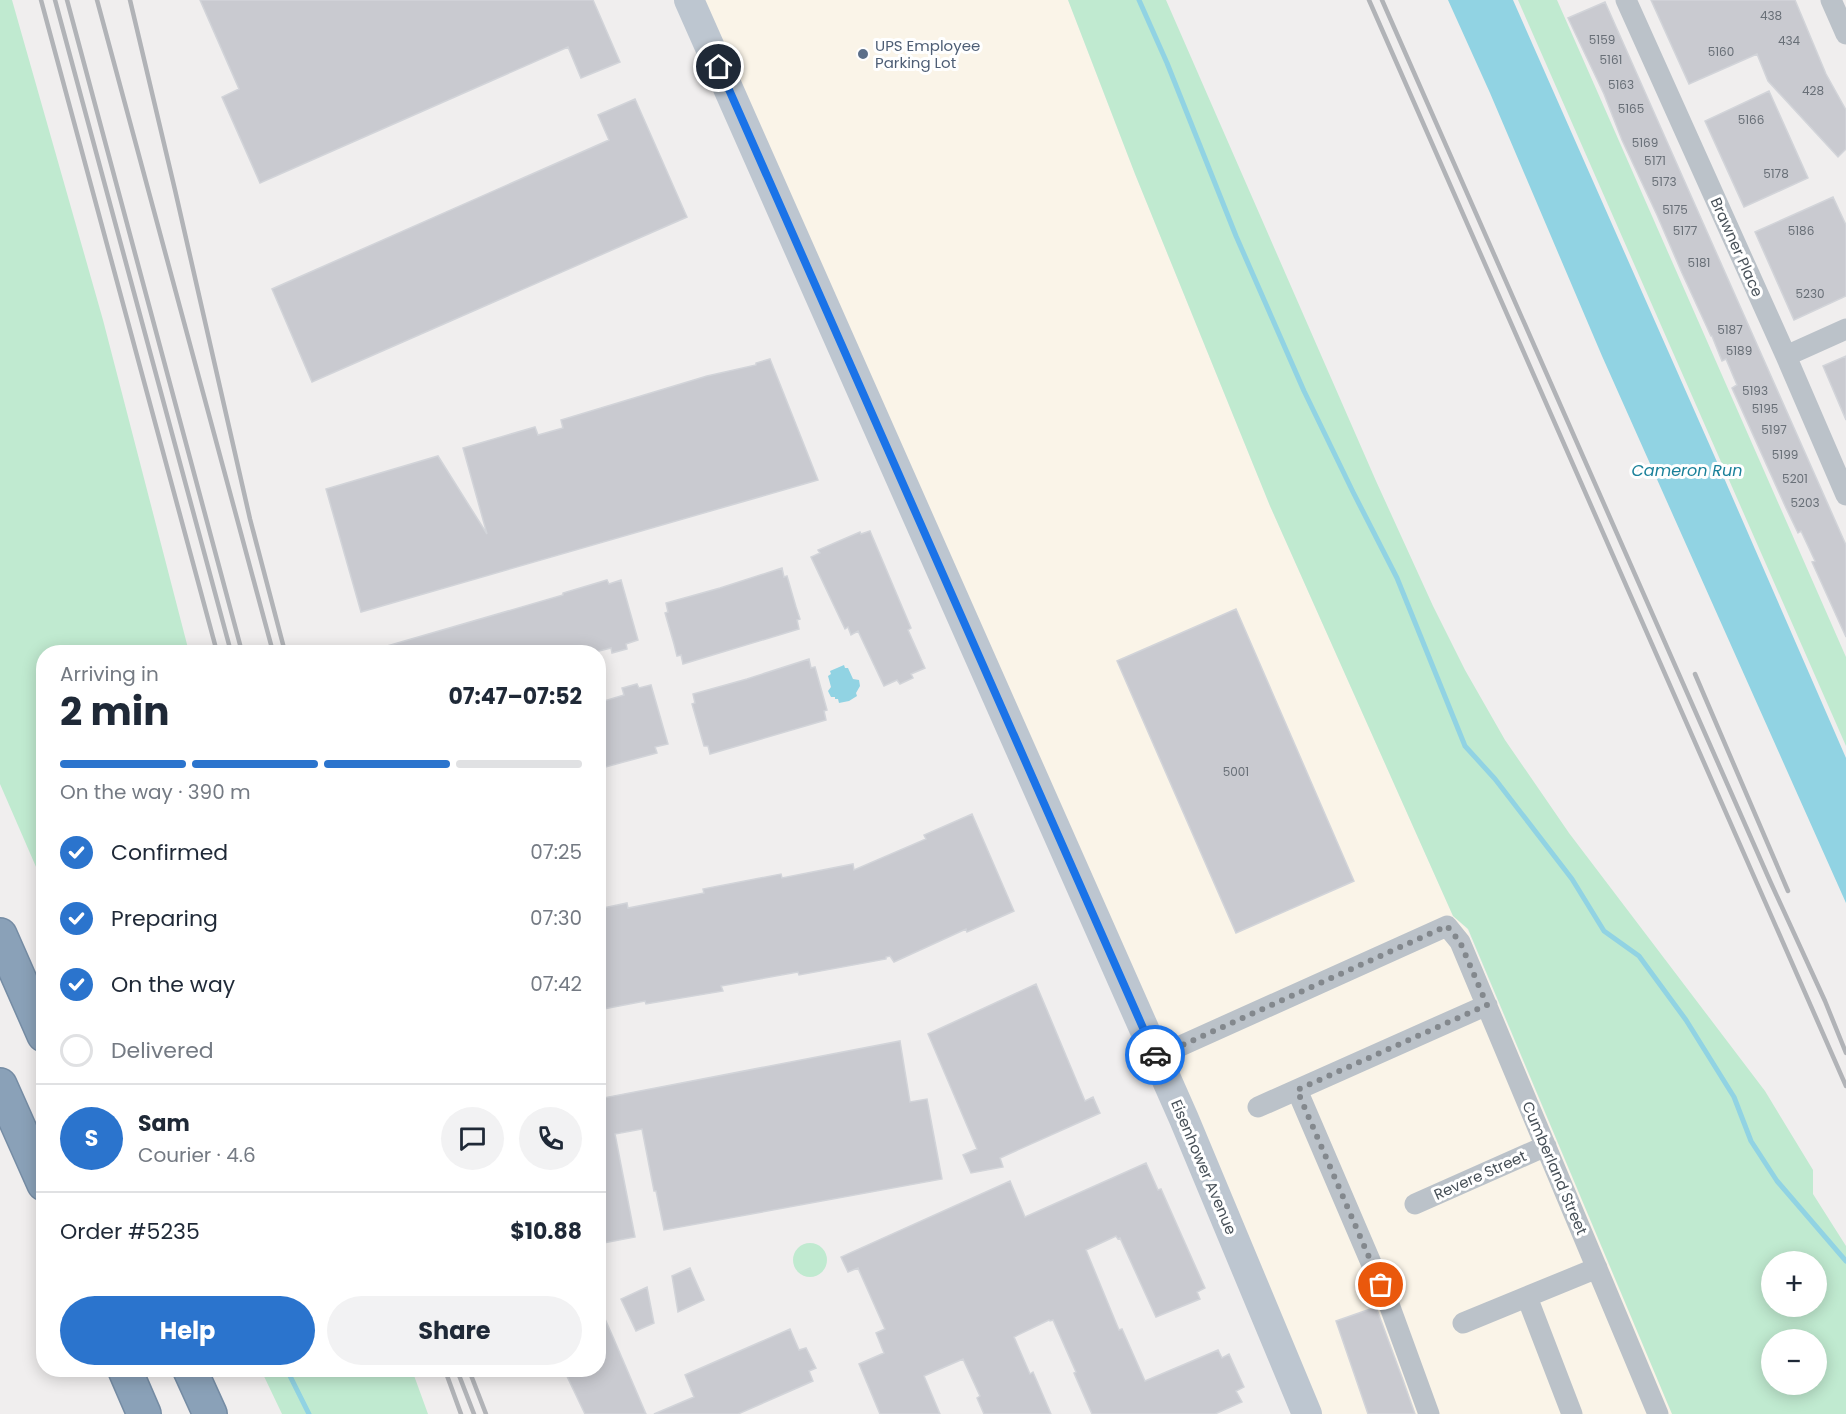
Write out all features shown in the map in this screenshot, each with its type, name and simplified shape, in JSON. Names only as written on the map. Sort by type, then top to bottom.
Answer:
[{"type":"highway","points":[[0,935],[36,1017]]},
{"type":"highway","points":[[0,1085],[36,1166]]},
{"type":"highway","points":[[128,1377],[144,1414]]},
{"type":"highway","points":[[193,1377],[210,1414]]},
{"type":"main road","name":"Eisenhower Avenue","points":[[689,0],[1184,1119],[1307,1414]]},
{"type":"street","name":"Brawner Place","points":[[1626,0],[1846,495]]},
{"type":"street","points":[[1831,0],[1846,34]]},
{"type":"street","points":[[1786,356],[1846,329]]},
{"type":"street","name":"Cumberland Street","points":[[1156,1057],[1447,926],[1460,942],[1658,1414]]},
{"type":"street","points":[[1258,1107],[1487,1005]]},
{"type":"street","points":[[1297,1090],[1390,1307],[1429,1414]]},
{"type":"street","name":"Revere Street","points":[[1415,1204],[1546,1146]]},
{"type":"street","points":[[1463,1323],[1597,1268]]},
{"type":"street","points":[[1527,1297],[1572,1414]]},
{"type":"shaded area","points":[[689,0],[1068,0],[1135,174],[1270,506],[1453,916],[1467,929],[1672,1414],[1306,1414]]},
{"type":"green space","points":[[0,0],[12,0],[103,320],[187,645],[36,645],[36,867],[0,784]]},
{"type":"green space","points":[[1068,0],[1166,0],[1376,481],[1465,670],[1505,740],[1569,833],[1765,1091],[1813,1170],[1813,1194],[1846,1246],[1846,1414],[1672,1414],[1468,929],[1453,916],[1270,506],[1135,174]]},
{"type":"green space","points":[[1518,0],[1557,0],[1846,657],[1846,746]]},
{"type":"green space","points":[[810,1243],[822,1248],[827,1260],[822,1272],[810,1277],[798,1272],[793,1260],[798,1248]]},
{"type":"green space","points":[[264,1377],[415,1377],[428,1414],[282,1414]]},
{"type":"water","name":"Cameron Run","points":[[1448,0],[1513,0],[1714,455],[1846,758],[1846,903],[1602,356]]},
{"type":"water","points":[[844,665],[853,679],[859,680],[860,686],[856,693],[857,696],[839,703],[838,699],[831,697],[828,691],[831,687],[828,676],[831,674],[830,671]]},
{"type":"building","points":[[200,0],[593,0],[620,62],[581,78],[568,47],[260,183],[222,97],[239,89]]},
{"type":"building","points":[[1651,0],[1795,0],[1826,74],[1846,110],[1846,149],[1838,157],[1768,81],[1757,54],[1689,84]]},
{"type":"building","points":[[1605,2],[1846,545],[1846,637],[1812,562],[1815,561],[1801,531],[1798,533],[1786,508],[1732,388],[1737,385],[1726,359],[1722,361],[1568,18]]},
{"type":"building","points":[[1769,91],[1808,178],[1744,207],[1705,121]]},
{"type":"building","points":[[635,99],[687,217],[312,382],[272,289],[609,140],[598,115]]},
{"type":"building","points":[[1833,197],[1846,225],[1846,296],[1794,320],[1755,232]]},
{"type":"building","points":[[1846,356],[1846,420],[1823,366]]},
{"type":"building","points":[[770,359],[818,480],[361,612],[326,489],[438,456],[487,534],[463,448],[535,427],[538,435],[563,428],[561,420],[707,376],[756,365],[756,363]]},
{"type":"building","points":[[870,531],[911,628],[908,630],[925,668],[911,674],[913,678],[900,684],[897,680],[884,686],[858,631],[851,635],[848,627],[845,629],[811,557],[820,553],[818,550],[860,532],[861,534]]},
{"type":"building","points":[[782,568],[784,577],[787,576],[800,619],[797,620],[799,629],[683,664],[681,655],[677,656],[665,613],[668,612],[666,603]]},
{"type":"building","points":[[607,580],[609,584],[621,580],[638,640],[626,644],[627,649],[612,653],[611,648],[606,649],[606,645],[390,645],[563,595],[563,593]]},
{"type":"building","points":[[1236,609],[1354,881],[1236,933],[1117,661]]},
{"type":"building","points":[[809,659],[811,668],[815,667],[827,710],[824,711],[826,720],[710,754],[708,746],[704,746],[692,704],[695,703],[693,694]]},
{"type":"building","points":[[637,684],[639,688],[651,685],[668,744],[655,747],[657,753],[606,767],[606,700],[624,695],[622,688]]},
{"type":"building","points":[[972,814],[1014,911],[967,932],[966,929],[894,962],[890,956],[886,959],[799,975],[798,972],[721,986],[723,991],[606,1008],[606,907],[627,903],[628,908],[704,893],[703,889],[781,874],[782,878],[853,864],[854,870],[926,839],[924,835]]},
{"type":"building","points":[[1036,984],[1085,1101],[1093,1097],[1100,1113],[1000,1158],[1003,1167],[971,1173],[963,1155],[977,1149],[928,1034]]},
{"type":"building","points":[[900,1041],[910,1102],[927,1099],[942,1179],[664,1230],[642,1129],[615,1134],[635,1237],[606,1242],[606,1097]]},
{"type":"building","points":[[1146,1163],[1158,1190],[1161,1189],[1205,1288],[1197,1292],[1200,1299],[1156,1317],[1120,1238],[1116,1236],[1086,1250],[1119,1330],[1122,1329],[1145,1381],[1218,1350],[1222,1358],[1229,1354],[1244,1387],[1236,1391],[1242,1402],[1215,1414],[1092,1414],[1053,1320],[1049,1320],[1014,1337],[1030,1374],[1033,1372],[1051,1414],[984,1414],[977,1398],[980,1396],[963,1359],[924,1376],[940,1414],[880,1414],[859,1364],[884,1353],[876,1333],[885,1329],[858,1268],[848,1272],[841,1257],[1010,1181],[1025,1217]]},
{"type":"building","points":[[690,1268],[704,1300],[678,1312],[672,1276]]},
{"type":"building","points":[[647,1287],[654,1323],[636,1331],[621,1299]]},
{"type":"building","points":[[1376,1307],[1415,1414],[1368,1414],[1336,1321]]},
{"type":"building","points":[[606,1322],[646,1414],[585,1414],[567,1377],[606,1377]]},
{"type":"building","points":[[790,1329],[799,1350],[806,1348],[816,1368],[809,1371],[813,1381],[738,1414],[654,1414],[694,1397],[685,1375]]},
{"type":"waterway","points":[[1139,0],[1167,63],[1236,236],[1304,391],[1397,578],[1465,746],[1495,779],[1572,879],[1604,931],[1639,956],[1686,1020],[1734,1097],[1751,1141],[1777,1181],[1846,1261]]},
{"type":"waterway","points":[[290,1377],[309,1414]]},
{"type":"railway","points":[[41,0],[215,645]]},
{"type":"railway","points":[[55,0],[229,645]]},
{"type":"railway","points":[[67,0],[240,645]]},
{"type":"railway","points":[[97,0],[271,645]]},
{"type":"railway","points":[[130,0],[250,519],[283,645]]},
{"type":"railway","points":[[1369,0],[1846,1086]]},
{"type":"railway","points":[[1382,0],[1846,1053]]},
{"type":"railway","points":[[1695,674],[1788,891]]},
{"type":"railway","points":[[448,1377],[461,1414]]},
{"type":"railway","points":[[460,1377],[474,1414]]},
{"type":"railway","points":[[472,1377],[486,1414]]},
{"type":"way so far","points":[[1155,1055],[1156,1057],[1447,926],[1460,942],[1487,1005],[1297,1090],[1381,1285]]},
{"type":"place","name":"UPS Employee Parking Lot","points":[[863,54]]},
{"type":"route","points":[[719,67],[1155,1055]]}]
